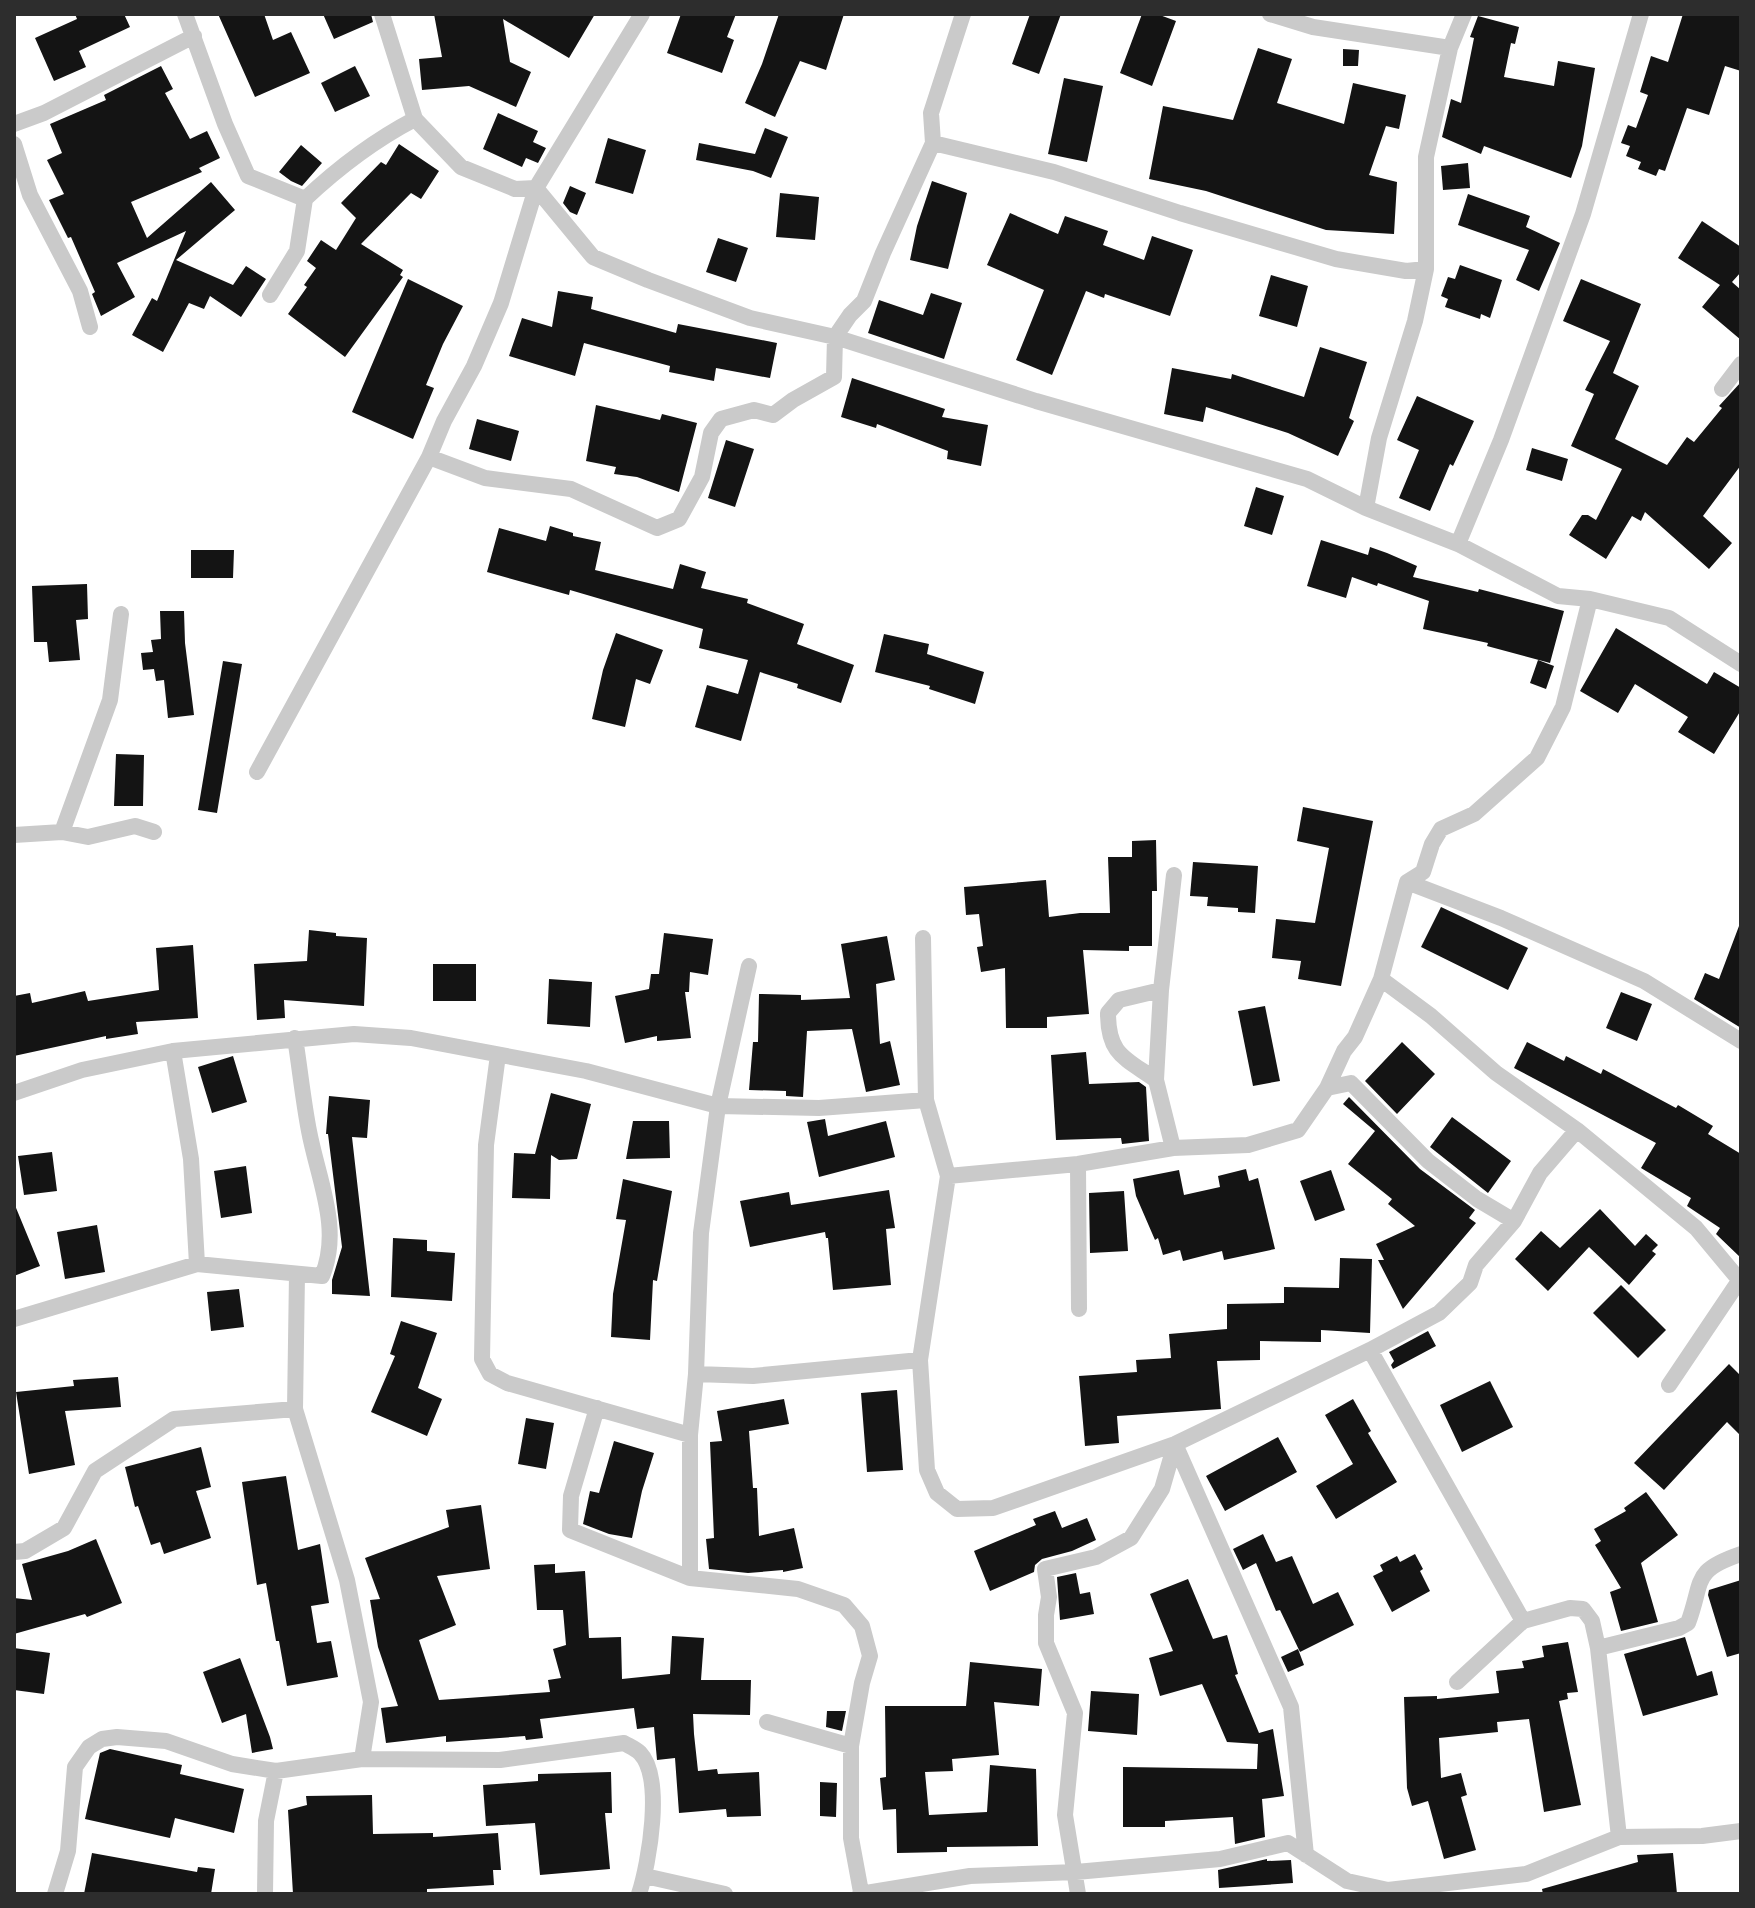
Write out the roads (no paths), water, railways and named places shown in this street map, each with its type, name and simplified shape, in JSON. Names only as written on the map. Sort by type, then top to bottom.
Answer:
[{"type":"street","points":[[185,14],[225,124],[248,176],[305,199]]},
{"type":"street","points":[[382,14],[415,119],[461,167],[515,189],[536,188]]},
{"type":"street","points":[[257,772],[429,457],[444,421],[474,366],[501,303],[536,188],[642,14]]},
{"type":"street","points":[[429,457],[485,478],[571,489],[657,528],[679,519],[702,477],[711,433],[721,419],[754,410],[773,415],[834,377],[835,337],[864,301],[933,143],[931,113],[963,14]]},
{"type":"street","points":[[1270,14],[1313,27],[1450,48]]},
{"type":"street","points":[[1366,508],[1379,438],[1415,321],[1426,269],[1426,157],[1450,48],[1464,14]]},
{"type":"street","points":[[1458,544],[1507,426],[1583,214],[1641,14]]},
{"type":"street","points":[[14,124],[44,113],[194,36]]},
{"type":"street","points":[[270,295],[297,251],[305,199],[352,157],[382,136],[415,119]]},
{"type":"street","points":[[933,143],[1054,172],[1336,259],[1406,271],[1426,269]]},
{"type":"street","points":[[14,144],[30,195],[80,291],[90,327]]},
{"type":"street","points":[[536,188],[593,257],[750,318],[835,337],[1036,401],[1307,479],[1366,508],[1458,544],[1558,596],[1590,599],[1669,618],[1740,662]]},
{"type":"street","points":[[1722,389],[1741,364]]},
{"type":"street","points":[[948,1176],[1078,1164],[1173,1148],[1248,1145],[1298,1130],[1327,1088],[1344,1051],[1355,1037],[1381,979],[1407,882],[1423,872],[1432,844],[1441,829],[1474,814],[1537,758],[1563,707],[1590,599]]},
{"type":"street","points":[[62,832],[110,700],[121,614]]},
{"type":"street","points":[[14,835],[62,832],[88,837],[135,826],[154,832]]},
{"type":"street","points":[[1173,1148],[1156,1080],[1161,990],[1174,875]]},
{"type":"street","points":[[1407,882],[1501,918],[1644,981],[1741,1041]]},
{"type":"street","points":[[923,938],[926,1100],[948,1176],[920,1360],[927,1470],[937,1493],[957,1509],[993,1508],[1175,1444],[1370,1350],[1439,1313],[1470,1283],[1476,1265],[1514,1221],[1540,1173],[1577,1130]]},
{"type":"street","points":[[690,1578],[690,1435],[696,1374],[701,1233],[718,1106],[749,966]]},
{"type":"street","points":[[1381,979],[1431,1016],[1496,1073],[1577,1130],[1696,1228],[1740,1280],[1669,1385]]},
{"type":"street","points":[[1156,1080],[1118,1053],[1108,1034],[1108,1013],[1119,1000],[1161,990]]},
{"type":"street","points":[[14,1093],[82,1070],[173,1051],[354,1034],[396,1037],[586,1071],[718,1106],[819,1108],[926,1100]]},
{"type":"street","points":[[14,1319],[197,1264],[322,1276],[330,1256],[331,1227],[309,1132],[295,1038]]},
{"type":"street","points":[[173,1051],[191,1159],[197,1264]]},
{"type":"street","points":[[498,1055],[486,1145],[482,1359],[490,1374],[507,1383],[690,1435]]},
{"type":"street","points":[[1327,1088],[1351,1083],[1428,1161],[1477,1199],[1514,1221]]},
{"type":"street","points":[[1078,1164],[1079,1309]]},
{"type":"street","points":[[297,1274],[295,1409],[347,1580],[371,1702],[362,1759]]},
{"type":"street","points":[[1370,1350],[1523,1621]]},
{"type":"street","points":[[696,1374],[753,1376],[920,1360]]},
{"type":"street","points":[[597,1408],[571,1496],[570,1530],[690,1578],[798,1589],[844,1605],[862,1626],[870,1656],[851,1746],[851,1838],[861,1893],[970,1876],[1076,1872],[1220,1859],[1288,1843],[1347,1881],[1388,1890],[1526,1874],[1619,1837],[1702,1836],[1741,1831]]},
{"type":"street","points":[[14,1552],[25,1551],[64,1528],[95,1471],[174,1419],[295,1409]]},
{"type":"street","points":[[1175,1444],[1291,1707],[1306,1855]]},
{"type":"street","points":[[1078,1894],[1065,1815],[1075,1713],[1046,1643],[1049,1597],[1045,1569],[1096,1557],[1131,1538],[1162,1489],[1175,1444]]},
{"type":"street","points":[[1598,1648],[1679,1628],[1688,1623],[1701,1575],[1712,1566],[1741,1554]]},
{"type":"street","points":[[1457,1682],[1523,1621],[1570,1608],[1583,1609],[1592,1621],[1598,1648],[1619,1837]]},
{"type":"street","points":[[767,1722],[851,1746]]},
{"type":"street","points":[[55,1894],[68,1851],[75,1767],[89,1747],[102,1739],[117,1737],[166,1741],[232,1764],[276,1771],[362,1759],[500,1760],[624,1743],[640,1753],[647,1766],[655,1802],[645,1876],[639,1894]]},
{"type":"street","points":[[265,1894],[266,1821],[276,1771]]},
{"type":"street","points":[[645,1876],[725,1894]]}]
